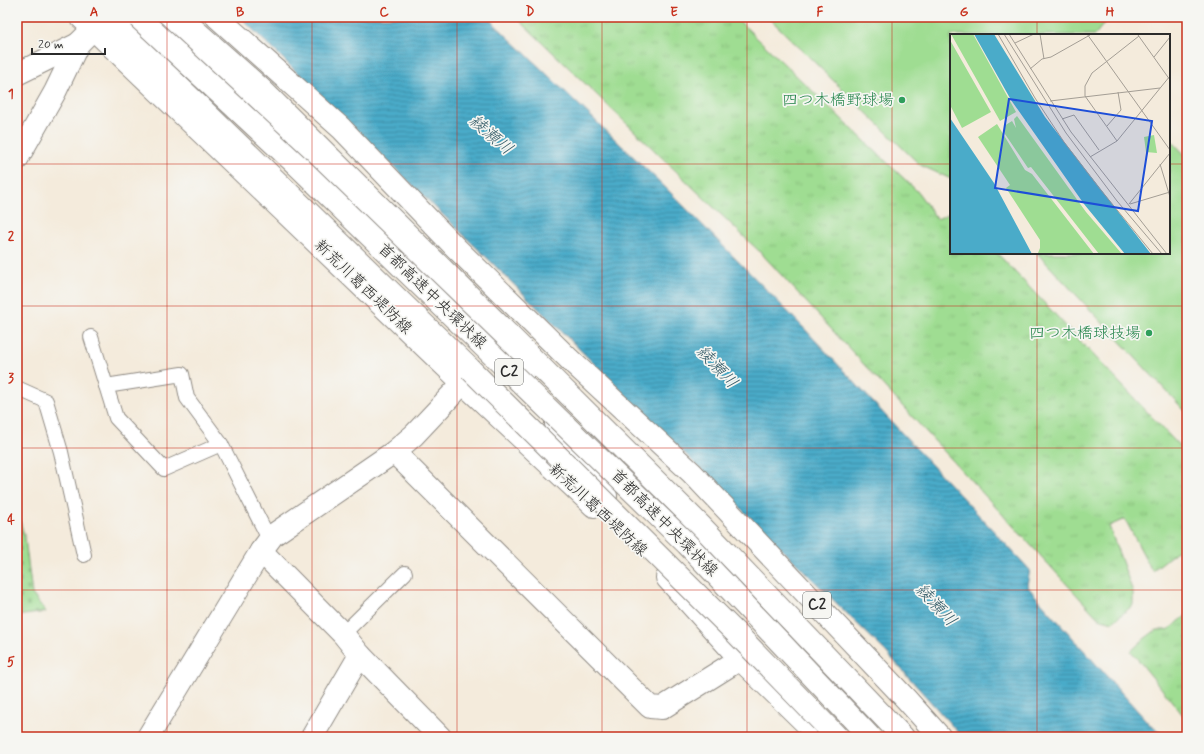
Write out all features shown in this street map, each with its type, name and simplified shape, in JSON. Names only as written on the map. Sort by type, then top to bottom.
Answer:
[{"type":"main road","name":"首都高速中央環状線","points":[[138,17],[291,159],[687,544],[870,737]]},
{"type":"main road","name":"新荒川葛西堤防線","points":[[154,17],[496,339],[650,559]]},
{"type":"main road","points":[[180,17],[261,89],[701,526],[903,737]]},
{"type":"main road","name":"C2","points":[[217,17],[341,128],[455,247],[569,359],[692,473],[940,737]]},
{"type":"main road","name":"新荒川葛西堤防線","points":[[94,21],[463,384],[650,559]]},
{"type":"main road","points":[[17,159],[55,92],[78,44],[94,21],[470,369],[737,634],[837,737]]},
{"type":"main road","points":[[17,74],[78,44]]},
{"type":"main road","points":[[148,737],[272,535],[394,452],[414,435],[463,384]]},
{"type":"main road","points":[[394,452],[650,707],[662,708],[740,659]]},
{"type":"main road","points":[[265,545],[360,655],[440,737]]},
{"type":"main road","points":[[650,559],[740,659],[820,737]]},
{"type":"main road","points":[[312,737],[360,655]]},
{"type":"lane","points":[[91,337],[116,418],[164,470],[221,444]]},
{"type":"lane","points":[[106,386],[182,374],[188,398],[221,444],[265,545]]},
{"type":"lane","points":[[17,388],[46,401],[61,452],[84,555]]},
{"type":"lane","points":[[343,634],[405,573]]},
{"type":"green space","points":[[516,17],[735,17],[917,191],[937,219],[950,213],[950,254],[998,254],[1187,454],[1187,543],[1152,571],[1125,519],[1109,526],[1133,592],[1133,605],[1113,622],[1098,618],[761,253]]},
{"type":"green space","name":"四つ木橋野球場","points":[[768,17],[1109,17],[1096,34],[950,34],[950,179],[920,165]]},
{"type":"green space","name":"四つ木橋球技場","points":[[1170,139],[1187,157],[1187,413],[1038,254],[1170,254]]},
{"type":"green space","points":[[17,511],[25,538],[32,594],[46,612],[17,616]]},
{"type":"green space","points":[[1187,615],[1187,720],[1131,651],[1156,630],[1168,630]]},
{"type":"water","name":"綾瀬川","points":[[240,17],[487,17],[666,188],[800,324],[1030,570],[1027,585],[1033,593],[1152,727],[1170,737],[962,737],[886,652],[488,259]]},
{"type":"place","name":"四つ木橋野球場","points":[[902,100]]},
{"type":"place","name":"四つ木橋球技場","points":[[1149,333]]}]
